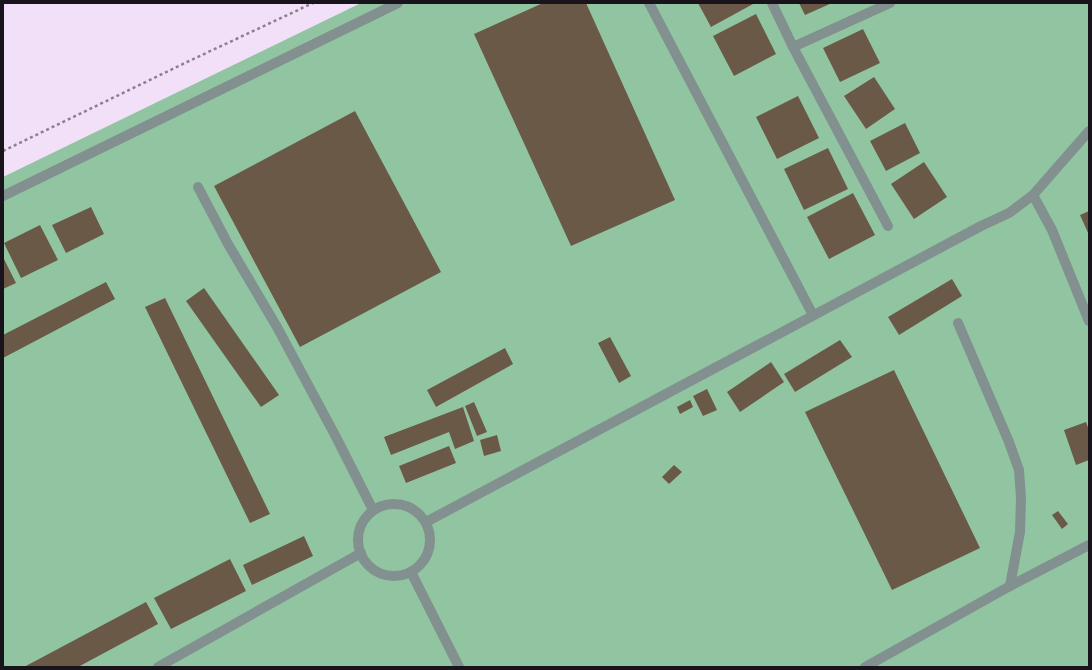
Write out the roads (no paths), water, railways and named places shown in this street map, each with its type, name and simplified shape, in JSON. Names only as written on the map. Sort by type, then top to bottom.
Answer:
[{"type":"street","points":[[3,196],[398,3]]},
{"type":"street","points":[[649,3],[813,315]]},
{"type":"street","points":[[772,3],[793,47],[888,226]]},
{"type":"street","points":[[793,47],[890,3]]},
{"type":"street","points":[[426,522],[813,315],[981,226],[1009,213],[1033,195],[1089,132]]},
{"type":"street","points":[[198,188],[228,244],[277,327],[336,436],[373,510]]},
{"type":"street","points":[[1033,195],[1052,230],[1089,321]]},
{"type":"street","points":[[958,323],[1009,442],[1019,470],[1021,498],[1020,532],[1010,586]]},
{"type":"street","points":[[396,503],[408,506],[418,512],[426,522],[430,533],[431,545],[427,556],[420,566],[411,572],[399,576],[388,576],[376,571],[367,564],[360,554],[358,542],[359,529],[364,519],[373,510],[384,504],[396,503]]},
{"type":"street","points":[[865,667],[1010,586],[1089,545]]},
{"type":"street","points":[[158,667],[360,554]]},
{"type":"street","points":[[411,572],[458,667]]}]
